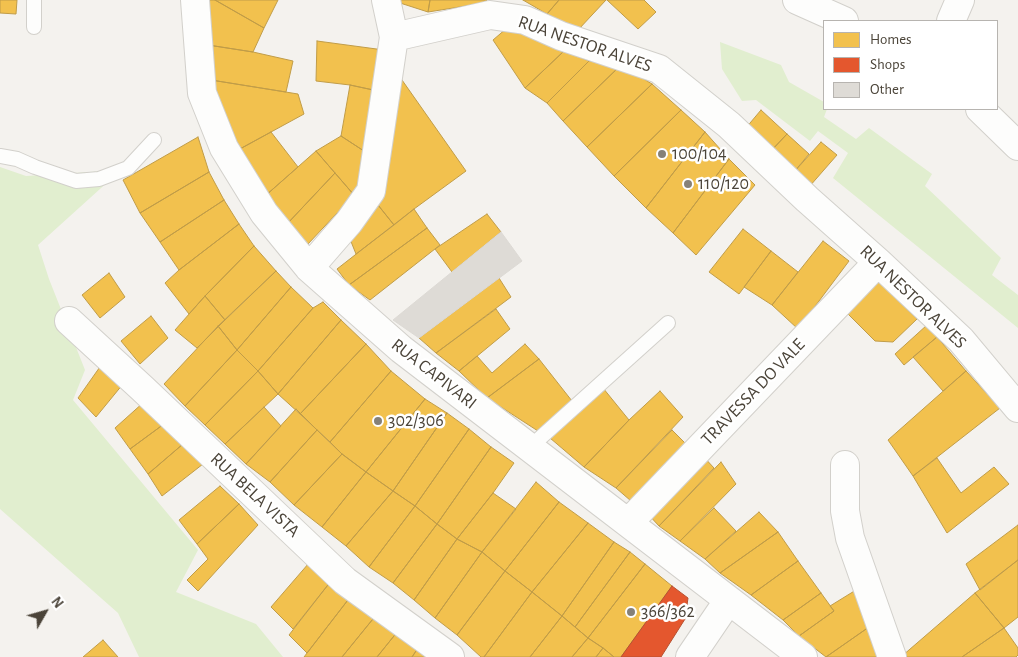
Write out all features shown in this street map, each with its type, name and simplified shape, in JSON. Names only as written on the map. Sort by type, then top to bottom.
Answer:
[{"type":"street","name":"RUA CAPIVARI","points":[[195,0],[202,93],[224,148],[264,212],[309,268],[401,349],[803,657]]},
{"type":"street","points":[[309,268],[349,222],[371,191],[394,37],[386,0]]},
{"type":"street","points":[[797,0],[842,20]]},
{"type":"street","points":[[951,20],[960,0]]},
{"type":"street","name":"RUA NESTOR ALVES","points":[[394,37],[490,15],[525,20],[561,36],[659,69],[729,125],[807,199],[878,262],[960,340],[1018,408]]},
{"type":"street","points":[[981,110],[1018,146]]},
{"type":"street","name":"TRAVESSA DO VALE","points":[[628,523],[878,262]]},
{"type":"street","name":"RUA BELA VISTA","points":[[69,321],[345,581],[450,657]]},
{"type":"street","points":[[845,465],[845,511],[850,538],[892,657]]},
{"type":"street","points":[[690,657],[728,601]]},
{"type":"lane","points":[[34,0],[34,27]]},
{"type":"lane","points":[[0,156],[16,159],[76,181],[99,179],[128,168],[154,140]]},
{"type":"lane","points":[[529,448],[668,323]]},
{"type":"green space","points":[[720,42],[781,65],[789,82],[823,101],[823,110],[827,110],[824,117],[856,139],[869,128],[932,174],[925,186],[1001,258],[992,275],[1018,295],[1018,328],[833,178],[848,153],[818,131],[810,141],[756,100],[742,101],[722,69]]},
{"type":"green space","points":[[0,167],[26,176],[121,170],[38,245],[49,279],[85,370],[73,400],[198,550],[176,592],[256,624],[283,657],[139,657],[118,613],[0,509]]},
{"type":"building: Homes","points":[[0,0],[17,0],[16,14],[0,13]]},
{"type":"building: Homes","points":[[202,0],[215,0],[264,28],[253,52],[208,45]]},
{"type":"building: Homes","points":[[215,0],[278,0],[264,28]]},
{"type":"building: Homes","points":[[397,0],[430,0],[428,12],[397,2]]},
{"type":"building: Homes","points":[[430,0],[487,0],[485,3],[428,12]]},
{"type":"building: Homes","points":[[523,0],[559,0],[547,14]]},
{"type":"building: Homes","points":[[559,0],[606,0],[578,30],[547,14]]},
{"type":"building: Homes","points":[[607,0],[644,0],[656,12],[638,29]]},
{"type":"building: Homes","points":[[514,22],[528,36],[536,31],[564,51],[525,88],[493,40]]},
{"type":"building: Homes","points":[[317,41],[384,50],[378,91],[316,81]]},
{"type":"building: Homes","points":[[208,45],[293,61],[286,92],[211,80]]},
{"type":"building: Homes","points":[[564,51],[589,61],[547,103],[525,88]]},
{"type":"building: Homes","points":[[589,61],[621,65],[563,121],[547,103]]},
{"type":"building: Homes","points":[[621,65],[652,84],[587,147],[563,121]]},
{"type":"building: Homes","points":[[211,80],[298,94],[304,114],[238,150]]},
{"type":"building: Homes","points":[[402,80],[466,171],[394,225],[374,200]]},
{"type":"building: Homes","points":[[652,84],[681,110],[614,176],[587,147]]},
{"type":"building: Homes","points":[[350,85],[378,91],[367,153],[341,136]]},
{"type":"building: Homes","name":"100/104","points":[[681,110],[705,132],[646,208],[614,176]]},
{"type":"building: Homes","points":[[761,110],[787,134],[770,152],[745,129]]},
{"type":"building: Homes","points":[[271,132],[298,167],[265,196],[238,150]]},
{"type":"building: Homes","name":"110/120","points":[[705,132],[729,159],[673,233],[646,208]]},
{"type":"building: Homes","points":[[787,134],[809,154],[794,172],[770,152]]},
{"type":"building: Homes","points":[[341,136],[367,153],[365,173],[354,195],[316,151]]},
{"type":"building: Homes","points":[[198,137],[209,172],[140,213],[123,180]]},
{"type":"building: Homes","points":[[821,142],[837,155],[809,187],[794,172]]},
{"type":"building: Homes","points":[[316,151],[335,173],[287,224],[265,196]]},
{"type":"building: Homes","points":[[729,159],[755,185],[696,255],[673,233]]},
{"type":"building: Homes","points":[[209,172],[224,200],[160,242],[140,213]]},
{"type":"building: Homes","points":[[335,173],[354,195],[308,244],[287,224]]},
{"type":"building: Homes","points":[[224,200],[239,224],[179,270],[160,242]]},
{"type":"building: Homes","points":[[374,200],[394,225],[356,254],[348,234]]},
{"type":"building: Homes","points":[[414,209],[427,228],[349,285],[337,269]]},
{"type":"building: Homes","points":[[487,214],[501,232],[452,272],[435,249]]},
{"type":"building: Homes","points":[[239,224],[254,246],[189,314],[165,283]]},
{"type":"building: Homes","points":[[427,228],[440,245],[370,300],[349,285]]},
{"type":"building: Homes","points":[[743,229],[771,251],[739,294],[709,272]]},
{"type":"building: Homes","points":[[823,241],[849,261],[798,329],[772,305]]},
{"type":"building: Homes","points":[[254,246],[276,271],[225,320],[205,296]]},
{"type":"building: Homes","points":[[771,251],[798,272],[772,305],[744,287]]},
{"type":"building: Homes","points":[[276,271],[291,287],[237,350],[218,326]]},
{"type":"building: Homes","points":[[109,273],[125,297],[100,318],[82,295]]},
{"type":"building: Homes","points":[[874,277],[917,319],[893,342],[875,341],[844,310]]},
{"type":"building: Homes","points":[[499,278],[511,297],[436,353],[419,338]]},
{"type":"building: Homes","points":[[291,287],[313,308],[258,371],[237,350]]},
{"type":"building: Homes","points":[[205,296],[225,320],[197,348],[175,330]]},
{"type":"building: Homes","points":[[323,302],[341,320],[278,394],[258,371],[313,308]]},
{"type":"building: Homes","points":[[496,309],[510,329],[459,371],[436,353]]},
{"type":"building: Homes","points":[[151,316],[168,338],[140,364],[121,341]]},
{"type":"building: Homes","points":[[341,320],[366,344],[300,414],[278,394]]},
{"type":"building: Homes","points":[[927,325],[937,337],[904,365],[895,354]]},
{"type":"building: Homes","points":[[218,326],[237,350],[185,406],[164,384]]},
{"type":"building: Homes","points":[[937,337],[966,371],[943,391],[913,357]]},
{"type":"building: Homes","points":[[366,344],[391,371],[330,442],[300,414]]},
{"type":"building: Homes","points":[[525,344],[539,359],[487,398],[459,371],[477,356],[492,373]]},
{"type":"building: Homes","points":[[237,350],[258,371],[205,425],[185,406]]},
{"type":"building: Homes","points":[[539,359],[572,401],[538,431],[487,398]]},
{"type":"building: Homes","points":[[102,364],[123,384],[96,417],[78,398]]},
{"type":"building: Homes","points":[[258,371],[278,394],[225,444],[205,425]]},
{"type":"building: Homes","name":"302/306","points":[[391,371],[425,399],[366,472],[342,454],[330,442]]},
{"type":"building: Homes","points":[[966,371],[1000,408],[913,476],[888,440]]},
{"type":"building: Homes","points":[[603,388],[629,420],[584,467],[550,438]]},
{"type":"building: Homes","points":[[660,391],[683,417],[616,488],[584,467],[629,420]]},
{"type":"building: Homes","points":[[425,399],[447,413],[393,491],[366,472]]},
{"type":"building: Homes","points":[[144,402],[164,424],[130,449],[115,428]]},
{"type":"building: Homes","points":[[264,407],[281,426],[246,464],[225,444]]},
{"type":"building: Homes","points":[[296,409],[317,430],[270,482],[246,464]]},
{"type":"building: Homes","points":[[447,413],[469,429],[415,506],[393,491]]},
{"type":"building: Homes","points":[[164,424],[183,444],[148,474],[130,449]]},
{"type":"building: Homes","points":[[469,429],[491,447],[437,524],[415,506]]},
{"type":"building: Homes","points":[[317,430],[342,454],[294,505],[270,482]]},
{"type":"building: Homes","points":[[672,430],[690,448],[638,507],[616,488]]},
{"type":"building: Homes","points":[[183,444],[203,464],[162,496],[148,474]]},
{"type":"building: Homes","points":[[491,447],[514,463],[457,539],[437,524]]},
{"type":"building: Homes","points":[[342,454],[366,472],[322,527],[294,505]]},
{"type":"building: Homes","points":[[702,455],[714,468],[659,526],[647,513]]},
{"type":"building: Homes","points":[[937,458],[961,493],[994,467],[1009,484],[947,533],[913,476]]},
{"type":"building: Homes","points":[[721,462],[736,484],[680,541],[659,526]]},
{"type":"building: Homes","points":[[366,472],[393,491],[346,546],[322,527]]},
{"type":"building: Homes","points":[[536,482],[559,502],[505,571],[482,552]]},
{"type":"building: Homes","points":[[220,486],[239,504],[197,544],[179,520]]},
{"type":"building: Homes","points":[[393,491],[415,506],[369,567],[346,546]]},
{"type":"building: Homes","points":[[493,493],[516,509],[482,552],[457,539]]},
{"type":"building: Homes","points":[[559,502],[588,523],[532,592],[505,571]]},
{"type":"building: Homes","points":[[239,504],[258,525],[198,591],[187,580],[208,559],[197,544]]},
{"type":"building: Homes","points":[[415,506],[437,524],[393,583],[369,567]]},
{"type":"building: Homes","points":[[714,508],[736,531],[705,559],[680,541]]},
{"type":"building: Homes","points":[[759,512],[778,532],[720,573],[705,559]]},
{"type":"building: Homes","points":[[588,523],[614,542],[562,616],[532,592]]},
{"type":"building: Homes","points":[[437,524],[457,539],[414,600],[393,583]]},
{"type":"building: Homes","points":[[1018,525],[1018,560],[980,590],[966,564]]},
{"type":"building: Homes","points":[[778,532],[798,561],[751,595],[720,573]]},
{"type":"building: Homes","points":[[457,539],[482,552],[435,618],[414,600]]},
{"type":"building: Homes","points":[[614,542],[630,552],[575,627],[562,616]]},
{"type":"building: Homes","points":[[482,552],[505,571],[457,635],[435,618]]},
{"type":"building: Homes","points":[[630,552],[645,564],[588,638],[575,627]]},
{"type":"building: Homes","points":[[1018,560],[1018,617],[1004,628],[975,593]]},
{"type":"building: Homes","points":[[798,561],[821,593],[783,620],[751,595]]},
{"type":"building: Homes","points":[[309,563],[331,581],[293,629],[271,607]]},
{"type":"building: Homes","name":"366/362","points":[[645,564],[672,586],[621,657],[614,657],[588,638]]},
{"type":"building: Homes","points":[[505,571],[532,592],[484,657],[481,657],[457,635]]},
{"type":"building: Homes","points":[[331,581],[351,596],[307,653],[289,635]]},
{"type":"building: Homes","points":[[856,590],[869,627],[826,657],[799,636],[834,611],[830,606]]},
{"type":"building: Homes","points":[[532,592],[562,616],[530,657],[484,657]]},
{"type":"building: Homes","points":[[821,593],[834,611],[799,636],[783,620]]},
{"type":"building: Homes","points":[[975,593],[1004,628],[962,657],[902,657],[902,656]]},
{"type":"building: Homes","points":[[351,596],[377,614],[342,657],[304,657]]},
{"type":"building: Homes","points":[[377,614],[398,631],[377,657],[342,657]]},
{"type":"building: Homes","points":[[562,616],[588,638],[572,657],[530,657]]},
{"type":"building: Homes","points":[[869,627],[877,657],[826,657]]},
{"type":"building: Homes","points":[[1004,628],[1018,648],[1018,655],[1016,657],[962,657]]},
{"type":"building: Homes","points":[[398,631],[420,645],[412,657],[377,657]]},
{"type":"building: Homes","points":[[588,638],[603,648],[596,657],[572,657]]},
{"type":"building: Homes","points":[[103,640],[118,657],[83,657]]},
{"type":"building: Homes","points":[[420,645],[436,657],[412,657]]},
{"type":"building: Homes","points":[[603,648],[614,657],[596,657]]},
{"type":"building: Shops","points":[[672,586],[688,598],[685,619],[661,657],[621,657]]},
{"type":"building: Other","points":[[501,232],[522,261],[419,338],[393,320]]},
{"type":"place","name":"100/104","points":[[662,154]]},
{"type":"place","name":"110/120","points":[[688,184]]},
{"type":"place","name":"302/306","points":[[378,421]]},
{"type":"place","name":"366/362","points":[[631,612]]}]
